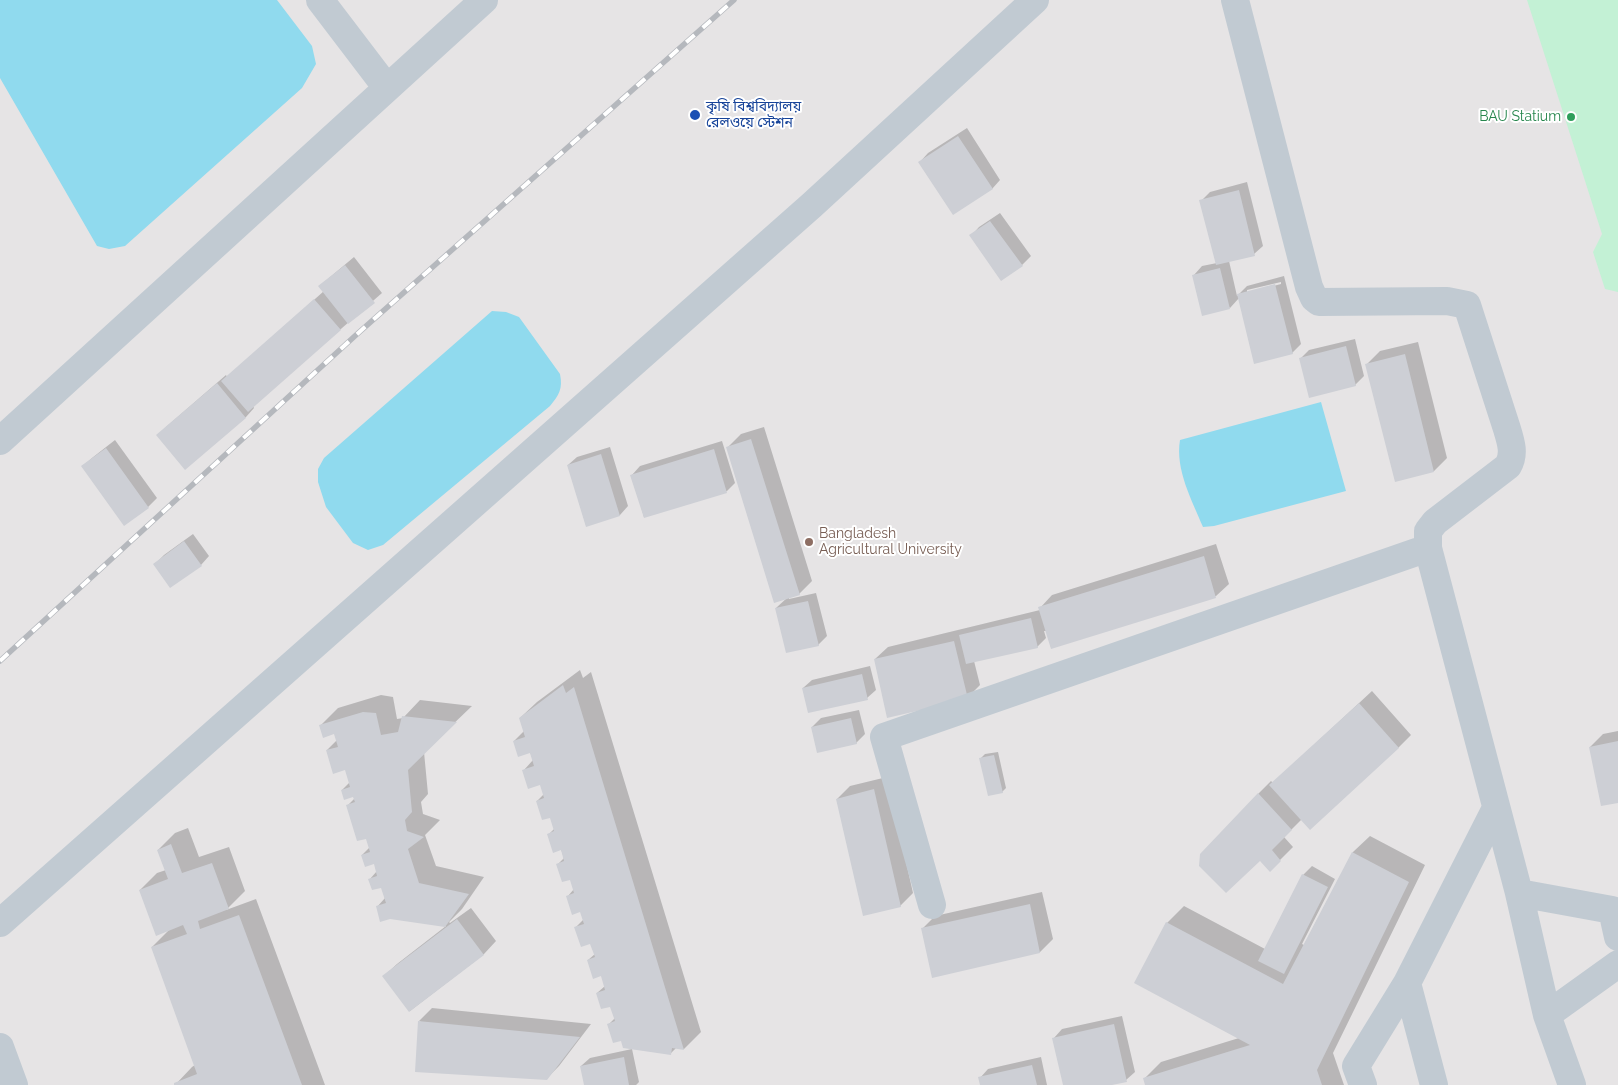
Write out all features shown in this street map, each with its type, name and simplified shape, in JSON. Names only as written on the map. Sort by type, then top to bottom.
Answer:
[{"type":"street","points":[[320,0],[387,88]]},
{"type":"street","points":[[0,441],[484,0]]},
{"type":"street","points":[[0,922],[812,205],[1035,0]]},
{"type":"street","points":[[1235,0],[1309,287],[1314,298],[1318,302],[1458,302],[1466,305],[1507,429],[1511,443],[1512,458],[1508,466],[1435,522],[1428,531],[1428,548],[1519,893],[1547,1015],[1572,1085]]},
{"type":"street","points":[[932,905],[884,738],[1428,548]]},
{"type":"street","points":[[1363,1085],[1356,1066],[1406,983],[1496,808]]},
{"type":"street","points":[[1519,893],[1612,910],[1618,937]]},
{"type":"street","points":[[1547,1015],[1618,964]]},
{"type":"street","points":[[1406,983],[1434,1085]]},
{"type":"street","points":[[0,1048],[14,1085]]},
{"type":"shaded area","name":"Bangladesh Agricultural University","points":[[0,0],[1618,0],[1618,1085],[0,1085]]},
{"type":"green space","points":[[1527,0],[1618,0],[1618,292],[1605,289],[1593,252],[1602,234]]},
{"type":"water","points":[[0,0],[277,0],[312,46],[316,64],[302,88],[125,246],[109,249],[97,246],[0,78]]},
{"type":"water","points":[[492,311],[506,312],[519,317],[560,374],[561,388],[558,395],[550,406],[383,545],[368,550],[353,543],[326,507],[318,482],[318,469],[324,458]]},
{"type":"water","points":[[1321,402],[1346,491],[1214,526],[1203,527],[1182,474],[1179,451],[1180,440]]},
{"type":"building","points":[[958,136],[993,189],[953,215],[918,162]]},
{"type":"building","points":[[1239,190],[1255,256],[1216,265],[1199,200]]},
{"type":"building","points":[[990,221],[1023,266],[1001,281],[969,235]]},
{"type":"building","points":[[345,265],[375,303],[348,324],[318,286]]},
{"type":"building","points":[[1220,268],[1230,309],[1202,316],[1192,275]]},
{"type":"building","points":[[1275,284],[1293,354],[1254,364],[1237,294]]},
{"type":"building","points":[[314,299],[341,330],[248,412],[221,381]]},
{"type":"building","points":[[1346,346],[1356,386],[1309,398],[1299,358]]},
{"type":"building","points":[[1405,354],[1434,472],[1395,482],[1365,364]]},
{"type":"building","points":[[217,383],[246,418],[185,470],[156,435]]},
{"type":"building","points":[[751,439],[800,595],[774,603],[726,447]]},
{"type":"building","points":[[106,448],[149,508],[124,526],[81,466]]},
{"type":"building","points":[[714,449],[727,493],[644,518],[630,475]]},
{"type":"building","points":[[601,454],[620,516],[586,527],[567,465]]},
{"type":"building","points":[[184,541],[202,566],[170,588],[153,564]]},
{"type":"building","points":[[1204,556],[1216,598],[1051,649],[1038,607]]},
{"type":"building","points":[[808,601],[819,646],[786,653],[775,608]]},
{"type":"building","points":[[1031,618],[1038,648],[966,664],[959,635]]},
{"type":"building","points":[[954,641],[968,699],[887,718],[874,659]]},
{"type":"building","points":[[862,674],[868,700],[808,713],[802,688]]},
{"type":"building","points":[[563,685],[566,693],[574,687],[684,1050],[672,1048],[671,1055],[623,1048],[621,1041],[613,1043],[607,1024],[615,1021],[610,1007],[601,1009],[596,993],[605,990],[601,976],[593,979],[587,960],[595,957],[590,944],[581,947],[574,927],[584,924],[580,912],[572,915],[566,896],[574,893],[570,880],[562,882],[556,864],[564,861],[561,850],[553,853],[547,834],[554,831],[550,818],[542,820],[536,801],[544,798],[540,785],[528,789],[522,770],[534,766],[530,753],[518,757],[513,741],[525,737],[519,718]]},
{"type":"building","points":[[1359,703],[1399,748],[1310,830],[1269,785]]},
{"type":"building","points":[[363,712],[376,713],[381,735],[398,732],[402,716],[457,722],[408,770],[412,812],[405,820],[407,831],[424,837],[408,849],[419,883],[469,894],[445,927],[390,919],[380,922],[376,906],[386,903],[381,888],[372,890],[368,879],[377,876],[374,864],[365,867],[361,855],[370,852],[366,839],[357,841],[346,805],[355,802],[353,797],[344,800],[341,790],[350,787],[345,770],[333,774],[326,750],[338,747],[334,734],[323,738],[319,725]]},
{"type":"building","points":[[851,718],[857,744],[817,753],[811,727]]},
{"type":"building","points":[[1618,741],[1618,803],[1601,806],[1589,747]]},
{"type":"building","points":[[994,755],[1003,793],[988,796],[979,758]]},
{"type":"building","points":[[874,789],[901,907],[863,916],[836,799]]},
{"type":"building","points":[[1258,793],[1292,830],[1272,850],[1281,861],[1270,872],[1260,861],[1226,893],[1199,866],[1200,854]]},
{"type":"building","points":[[171,844],[182,873],[212,863],[229,909],[198,921],[200,929],[239,915],[302,1085],[174,1085],[174,1083],[197,1074],[151,947],[187,934],[183,925],[156,936],[139,890],[168,879],[157,850]]},
{"type":"building","points":[[1352,852],[1409,882],[1317,1070],[1322,1085],[1145,1085],[1143,1078],[1250,1045],[1134,983],[1166,922],[1283,984]]},
{"type":"building","points":[[1302,874],[1328,887],[1284,974],[1258,961]]},
{"type":"building","points":[[1030,904],[1040,953],[932,978],[921,928]]},
{"type":"building","points":[[457,919],[484,955],[409,1012],[382,976]]},
{"type":"building","points":[[418,1021],[580,1037],[547,1080],[415,1072]]},
{"type":"building","points":[[1114,1024],[1127,1082],[1112,1085],[1063,1085],[1052,1038]]},
{"type":"building","points":[[624,1057],[629,1085],[584,1085],[580,1066]]},
{"type":"building","points":[[1032,1065],[1037,1085],[980,1085],[978,1077]]},
{"type":"railway","points":[[0,661],[356,335],[734,0]]},
{"type":"place","name":"কৃষি বিশ্ববিদ্যালয় রেলওয়ে স্টেশন","points":[[695,115]]},
{"type":"place","name":"BAU Statium","points":[[1571,117]]},
{"type":"place","name":"Bangladesh Agricultural University","points":[[809,542]]}]
